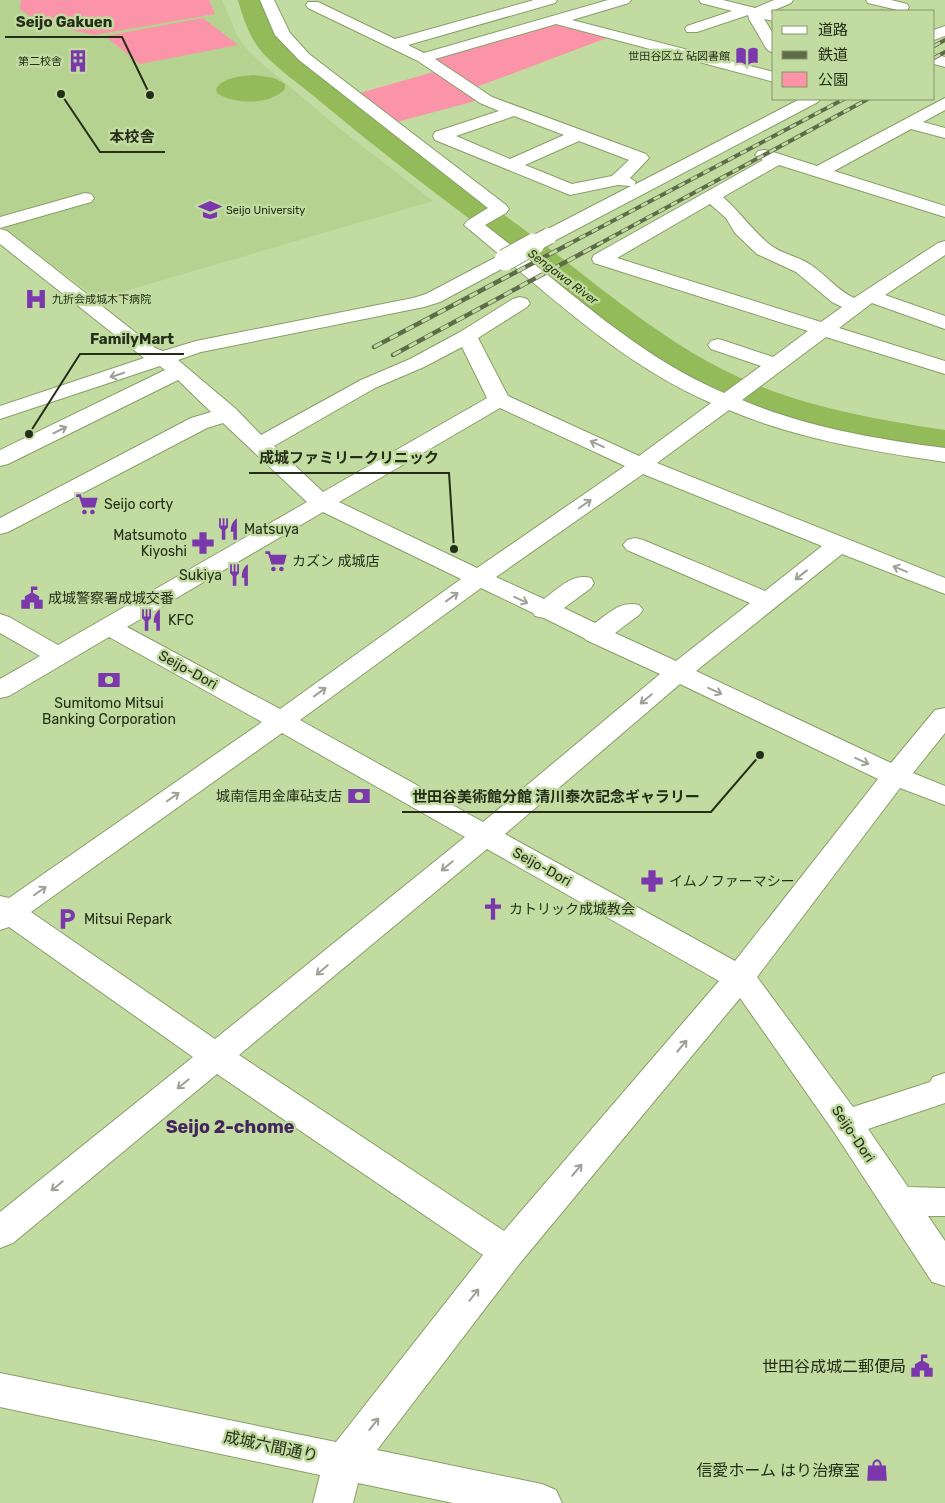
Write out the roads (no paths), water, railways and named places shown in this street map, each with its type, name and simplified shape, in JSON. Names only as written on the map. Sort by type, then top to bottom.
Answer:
[{"type":"street","points":[[267,0],[282,35],[304,58],[500,209],[473,224],[629,349],[668,374],[729,401],[785,422],[842,438],[945,455]]},
{"type":"street","points":[[394,44],[550,0]]},
{"type":"street","points":[[423,58],[624,0]]},
{"type":"street","points":[[706,0],[772,17]]},
{"type":"street","points":[[692,29],[786,0]]},
{"type":"street","points":[[873,0],[902,8]]},
{"type":"street","points":[[313,5],[423,58],[486,100],[640,158],[622,181],[605,197],[612,204]]},
{"type":"street","points":[[751,12],[772,45]]},
{"type":"street","points":[[557,20],[772,76]]},
{"type":"street","points":[[4,451],[172,365],[196,347],[417,303],[433,298],[810,100]]},
{"type":"street","points":[[818,173],[945,103]]},
{"type":"street","points":[[514,112],[440,136],[570,190],[622,181],[658,170],[672,172]]},
{"type":"street","points":[[910,123],[945,133]]},
{"type":"street","points":[[511,165],[579,135]]},
{"type":"street","points":[[945,212],[771,157],[712,197],[601,259],[945,368]]},
{"type":"street","points":[[712,197],[733,215],[742,229],[764,250],[803,268],[839,298],[913,310],[945,323]]},
{"type":"street","points":[[0,223],[85,198]]},
{"type":"street","points":[[0,235],[148,352],[172,365],[228,414],[320,502],[595,635],[895,776],[945,796]]},
{"type":"street","points":[[507,1252],[3,912],[281,721],[477,579],[641,465],[862,301],[945,247]]},
{"type":"street","points":[[260,445],[368,384],[417,363],[467,336],[520,303]]},
{"type":"street","points":[[467,336],[499,400],[641,465],[945,587]]},
{"type":"street","points":[[718,345],[777,365]]},
{"type":"street","points":[[3,408],[172,365]]},
{"type":"street","points":[[0,690],[320,502],[499,400]]},
{"type":"street","points":[[0,528],[199,423],[228,414]]},
{"type":"street","points":[[635,544],[767,601]]},
{"type":"street","points":[[0,1233],[217,1057],[677,673],[839,545]]},
{"type":"street","points":[[544,611],[582,583]]},
{"type":"street","points":[[595,635],[630,610]]},
{"type":"street","points":[[0,622],[58,656]]},
{"type":"street","name":"Seijo-Dori","points":[[109,627],[281,721],[739,978],[751,990],[846,1123],[945,1271]]},
{"type":"street","points":[[333,1503],[344,1462],[507,1252],[739,978],[895,776],[945,716]]},
{"type":"street","points":[[846,1123],[942,1091],[945,1086]]},
{"type":"street","points":[[897,1201],[945,1202]]},
{"type":"street","name":"成城六間通り","points":[[0,1390],[542,1503]]},
{"type":"waterway","name":"Sengawa River","points":[[250,0],[257,23],[271,46],[288,61],[410,160],[649,341],[722,383],[776,404],[832,420],[888,432],[945,441]]},
{"type":"railway","points":[[935,45],[945,40]]},
{"type":"railway","points":[[935,57],[945,52]]},
{"type":"railway","points":[[567,245],[842,100]]},
{"type":"railway","points":[[597,245],[866,100]]},
{"type":"railway","points":[[374,347],[569,244]]},
{"type":"railway","points":[[393,355],[599,244]]},
{"type":"place","name":"世田谷区立 砧図書館","points":[[747,56]]},
{"type":"place","name":"第二校舎","points":[[78,61]]},
{"type":"place","name":"本校舎","points":[[61,94]]},
{"type":"place","name":"Seijo Gakuen","points":[[150,95]]},
{"type":"place","name":"Seijo University","points":[[210,210]]},
{"type":"place","name":"九折会成城木下病院","points":[[36,299]]},
{"type":"place","name":"FamilyMart","points":[[29,434]]},
{"type":"place","name":"Seijo corty","points":[[87,504]]},
{"type":"place","name":"Matsuya","points":[[228,529]]},
{"type":"place","name":"Matsumoto Kiyoshi","points":[[203,543]]},
{"type":"place","name":"成城ファミリークリニック","points":[[454,549]]},
{"type":"place","name":"カズン 成城店","points":[[276,561]]},
{"type":"place","name":"Sukiya","points":[[239,575]]},
{"type":"place","name":"成城警察署成城交番","points":[[32,598]]},
{"type":"place","name":"KFC","points":[[151,620]]},
{"type":"place","name":"Sumitomo Mitsui Banking Corporation","points":[[109,680]]},
{"type":"place","name":"世田谷美術館分館 清川泰次記念ギャラリー","points":[[760,755]]},
{"type":"place","name":"城南信用金庫砧支店","points":[[359,796]]},
{"type":"place","name":"イムノファーマシー","points":[[652,881]]},
{"type":"place","name":"カトリック成城教会","points":[[493,909]]},
{"type":"place","name":"Mitsui Repark","points":[[67,919]]},
{"type":"place","name":"世田谷成城二郵便局","points":[[922,1366]]},
{"type":"place","name":"信愛ホーム はり治療室","points":[[877,1470]]},
{"type":"district","name":"Seijo 2-chome","points":[[230,1127]]}]
